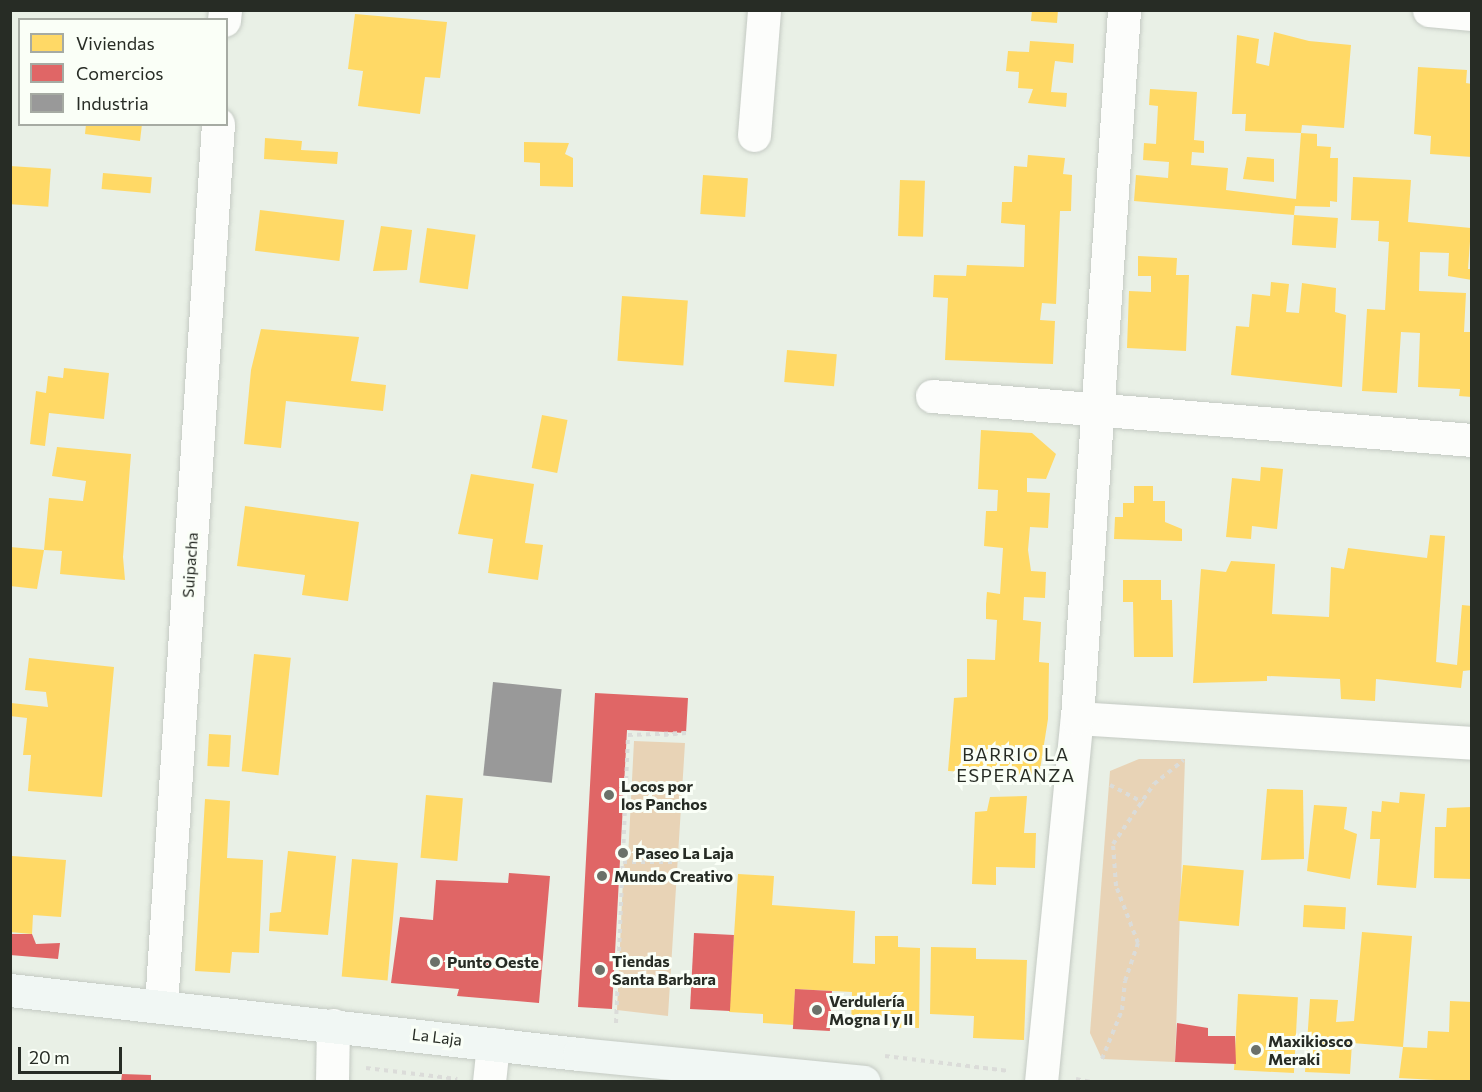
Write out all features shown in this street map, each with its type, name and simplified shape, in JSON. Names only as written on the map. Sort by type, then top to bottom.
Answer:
[{"type":"main road","name":"La Laja","points":[[10,990],[161,1005],[493,1044],[864,1082]]},
{"type":"street","points":[[754,135],[764,10]]},
{"type":"street","points":[[1041,1082],[1077,718],[1124,10]]},
{"type":"street","points":[[1428,10],[1472,14]]},
{"type":"street","name":"Suipacha","points":[[161,1005],[218,126]]},
{"type":"street","points":[[932,396],[1472,440]]},
{"type":"street","points":[[1077,718],[1472,743]]},
{"type":"street","points":[[332,1082],[333,1025]]},
{"type":"street","points":[[489,1082],[493,1044]]},
{"type":"path","points":[[616,1024],[627,735],[686,733],[664,735]]},
{"type":"path","points":[[1102,1059],[1122,1010],[1125,981],[1138,943],[1116,886],[1113,844],[1127,820],[1144,803],[1154,784],[1185,759]]},
{"type":"path","points":[[1110,785],[1144,803]]},
{"type":"path","points":[[623,862],[673,862]]},
{"type":"shaded area","points":[[634,741],[685,743],[668,1016],[617,1010],[624,858],[628,858]]},
{"type":"shaded area","points":[[1139,759],[1185,759],[1175,1062],[1102,1059],[1090,1033],[1110,771]]},
{"type":"building: Viviendas","points":[[1032,10],[1058,10],[1057,23],[1031,21]]},
{"type":"building: Viviendas","points":[[355,14],[447,22],[440,78],[425,77],[420,114],[358,106],[363,71],[348,69]]},
{"type":"building: Viviendas","points":[[1274,32],[1309,41],[1351,45],[1344,128],[1302,125],[1301,133],[1245,131],[1246,114],[1232,114],[1237,35],[1259,39],[1256,63],[1269,66]]},
{"type":"building: Viviendas","points":[[1030,41],[1074,44],[1073,63],[1055,61],[1053,75],[1051,92],[1067,93],[1066,107],[1028,103],[1033,89],[1018,88],[1019,72],[1006,71],[1008,51],[1029,52]]},
{"type":"building: Viviendas","points":[[1418,67],[1467,70],[1466,83],[1472,84],[1472,157],[1430,154],[1431,136],[1414,134]]},
{"type":"building: Viviendas","points":[[1150,89],[1197,92],[1194,140],[1204,141],[1204,153],[1192,152],[1191,165],[1228,168],[1226,190],[1296,199],[1301,133],[1317,134],[1317,146],[1331,147],[1330,158],[1338,158],[1337,202],[1330,201],[1330,207],[1295,206],[1294,215],[1134,201],[1136,175],[1168,178],[1169,162],[1143,160],[1144,143],[1156,144],[1158,106],[1149,105]]},
{"type":"building: Viviendas","points":[[86,126],[142,126],[140,141],[85,134]]},
{"type":"building: Viviendas","points":[[265,138],[302,141],[301,150],[338,152],[337,164],[264,159]]},
{"type":"building: Viviendas","points":[[524,142],[569,143],[565,154],[573,158],[573,187],[540,186],[540,163],[524,162]]},
{"type":"building: Viviendas","points":[[1028,155],[1065,158],[1063,174],[1072,175],[1071,211],[1060,211],[1056,304],[1042,303],[1040,320],[1055,321],[1053,364],[945,360],[948,298],[933,297],[934,275],[966,276],[967,265],[1024,267],[1025,225],[1001,223],[1002,202],[1012,202],[1014,166],[1027,167]]},
{"type":"building: Viviendas","points":[[1247,157],[1274,159],[1274,182],[1243,179]]},
{"type":"building: Viviendas","points":[[10,166],[51,169],[48,207],[10,204]]},
{"type":"building: Viviendas","points":[[103,173],[152,177],[150,193],[102,189]]},
{"type":"building: Viviendas","points":[[703,175],[748,178],[745,217],[700,214]]},
{"type":"building: Viviendas","points":[[1353,177],[1411,180],[1408,222],[1471,228],[1468,269],[1472,269],[1472,280],[1448,276],[1449,253],[1420,252],[1419,291],[1466,293],[1464,332],[1472,332],[1472,397],[1459,396],[1460,389],[1418,387],[1420,333],[1401,332],[1397,393],[1362,391],[1367,309],[1385,310],[1389,242],[1378,241],[1379,221],[1351,220]]},
{"type":"building: Viviendas","points":[[900,180],[925,181],[923,237],[898,236]]},
{"type":"building: Viviendas","points":[[260,210],[344,220],[339,261],[255,251]]},
{"type":"building: Viviendas","points":[[1294,215],[1338,218],[1336,248],[1292,245]]},
{"type":"building: Viviendas","points":[[381,226],[412,230],[407,270],[373,271]]},
{"type":"building: Viviendas","points":[[427,228],[476,235],[468,289],[419,282]]},
{"type":"building: Viviendas","points":[[1138,256],[1177,258],[1176,275],[1189,275],[1186,351],[1127,348],[1129,291],[1151,292],[1151,276],[1138,276]]},
{"type":"building: Viviendas","points":[[1271,282],[1289,284],[1286,312],[1299,313],[1302,283],[1336,288],[1335,312],[1346,315],[1342,387],[1231,375],[1236,326],[1249,327],[1252,294],[1270,296]]},
{"type":"building: Viviendas","points":[[622,296],[688,301],[683,365],[617,361]]},
{"type":"building: Viviendas","points":[[261,329],[359,337],[351,381],[386,385],[383,411],[286,401],[281,448],[244,444],[251,370]]},
{"type":"building: Viviendas","points":[[787,350],[837,354],[834,386],[784,382]]},
{"type":"building: Viviendas","points":[[64,368],[109,373],[104,419],[49,413],[45,446],[30,444],[36,391],[46,393],[48,376],[63,378]]},
{"type":"building: Viviendas","points":[[542,415],[568,420],[557,473],[532,468]]},
{"type":"building: Viviendas","points":[[981,430],[1032,433],[1056,454],[1046,479],[1027,478],[1027,492],[1050,493],[1048,528],[1030,527],[1028,550],[1031,571],[1046,572],[1045,598],[1024,597],[1023,620],[1041,622],[1039,662],[1049,663],[1048,719],[1039,776],[948,771],[954,698],[967,697],[967,659],[995,660],[997,620],[986,619],[986,604],[987,592],[1000,594],[1003,548],[984,546],[986,511],[997,511],[998,490],[978,489]]},
{"type":"building: Viviendas","points":[[57,447],[131,454],[123,557],[125,580],[60,574],[62,551],[44,550],[49,498],[83,501],[86,481],[52,476]]},
{"type":"building: Viviendas","points":[[1261,467],[1283,469],[1277,529],[1252,526],[1251,539],[1226,537],[1232,478],[1260,481]]},
{"type":"building: Viviendas","points":[[471,474],[534,484],[525,543],[543,545],[538,580],[488,573],[493,539],[458,534]]},
{"type":"building: Viviendas","points":[[1134,486],[1153,486],[1153,501],[1165,501],[1165,522],[1182,529],[1182,541],[1114,539],[1115,517],[1123,517],[1123,503],[1134,503]]},
{"type":"building: Viviendas","points":[[245,506],[359,522],[348,601],[302,595],[305,575],[237,566]]},
{"type":"building: Viviendas","points":[[1430,535],[1445,536],[1436,662],[1457,665],[1462,605],[1472,606],[1472,670],[1463,671],[1461,688],[1376,679],[1375,701],[1341,699],[1340,679],[1267,676],[1267,681],[1193,683],[1201,569],[1226,572],[1231,561],[1275,564],[1272,614],[1329,617],[1331,567],[1344,569],[1348,548],[1427,558]]},
{"type":"building: Viviendas","points":[[10,547],[44,550],[37,589],[10,586]]},
{"type":"building: Viviendas","points":[[1123,580],[1161,580],[1161,600],[1172,600],[1173,657],[1134,657],[1133,602],[1123,602]]},
{"type":"building: Viviendas","points":[[254,654],[291,658],[278,775],[242,771]]},
{"type":"building: Viviendas","points":[[29,658],[114,667],[102,797],[28,791],[31,755],[23,755],[27,718],[10,716],[11,703],[48,707],[46,692],[25,690]]},
{"type":"building: Viviendas","points":[[209,734],[231,735],[229,767],[207,766]]},
{"type":"building: Viviendas","points":[[1267,789],[1303,790],[1304,859],[1261,860]]},
{"type":"building: Viviendas","points":[[1400,792],[1425,794],[1416,888],[1377,885],[1380,839],[1370,839],[1372,811],[1381,812],[1382,801],[1399,803]]},
{"type":"building: Viviendas","points":[[426,795],[463,798],[457,861],[421,858]]},
{"type":"building: Viviendas","points":[[1027,796],[1024,833],[1036,833],[1035,868],[996,867],[996,885],[972,884],[975,812],[987,811],[990,797]]},
{"type":"building: Viviendas","points":[[205,799],[230,801],[227,858],[263,860],[259,953],[232,952],[230,973],[195,971]]},
{"type":"building: Viviendas","points":[[1314,805],[1347,807],[1344,829],[1357,834],[1350,879],[1307,871]]},
{"type":"building: Viviendas","points":[[1472,807],[1472,879],[1434,878],[1435,827],[1446,827],[1447,808]]},
{"type":"building: Viviendas","points":[[288,851],[336,856],[328,935],[269,931],[270,913],[281,912]]},
{"type":"building: Viviendas","points":[[12,856],[66,860],[61,917],[33,915],[32,934],[10,932]]},
{"type":"building: Viviendas","points":[[352,859],[398,863],[388,981],[342,977]]},
{"type":"building: Viviendas","points":[[1183,865],[1244,870],[1239,926],[1178,921]]},
{"type":"building: Viviendas","points":[[738,874],[774,876],[772,905],[855,911],[853,963],[875,964],[875,936],[898,936],[898,947],[920,948],[919,1028],[851,1027],[852,992],[795,989],[794,1025],[763,1023],[763,1014],[729,1012]]},
{"type":"building: Viviendas","points":[[1304,905],[1346,907],[1345,929],[1303,927]]},
{"type":"building: Viviendas","points":[[1362,932],[1412,936],[1403,1047],[1352,1043],[1350,1074],[1305,1072],[1310,999],[1338,1000],[1336,1022],[1354,1021]]},
{"type":"building: Viviendas","points":[[931,947],[976,948],[976,959],[1027,960],[1024,1040],[973,1038],[974,1016],[930,1014]]},
{"type":"building: Viviendas","points":[[1238,994],[1298,997],[1294,1073],[1234,1070]]},
{"type":"building: Viviendas","points":[[1450,1001],[1472,1002],[1472,1082],[1399,1078],[1403,1047],[1427,1048],[1428,1031],[1449,1032]]},
{"type":"building: Comercios","points":[[595,693],[688,698],[686,733],[627,730],[612,1009],[578,1007]]},
{"type":"building: Comercios","points":[[509,873],[550,876],[539,1003],[457,996],[459,989],[391,983],[400,917],[433,920],[436,880],[508,883]]},
{"type":"building: Comercios","points":[[694,933],[734,935],[730,1011],[690,1009]]},
{"type":"building: Comercios","points":[[10,934],[32,934],[36,944],[60,943],[58,959],[10,955]]},
{"type":"building: Comercios","points":[[795,989],[832,991],[830,1031],[793,1029]]},
{"type":"building: Comercios","points":[[1177,1023],[1208,1028],[1208,1036],[1235,1036],[1236,1064],[1175,1062]]},
{"type":"building: Comercios","points":[[122,1074],[151,1075],[151,1082],[121,1082]]},
{"type":"building: Industria","points":[[493,682],[562,689],[552,783],[483,775]]},
{"type":"place","name":"Locos por los Panchos","points":[[609,795]]},
{"type":"place","name":"Paseo La Laja","points":[[623,853]]},
{"type":"place","name":"Mundo Creativo","points":[[602,876]]},
{"type":"place","name":"Punto Oeste","points":[[435,962]]},
{"type":"place","name":"Tiendas Santa Barbara","points":[[600,970]]},
{"type":"place","name":"Verdulería Mogna I y II","points":[[817,1010]]},
{"type":"place","name":"Maxikiosco Meraki","points":[[1256,1050]]},
{"type":"district","name":"BARRIO LA ESPERANZA","points":[[1016,765]]}]
